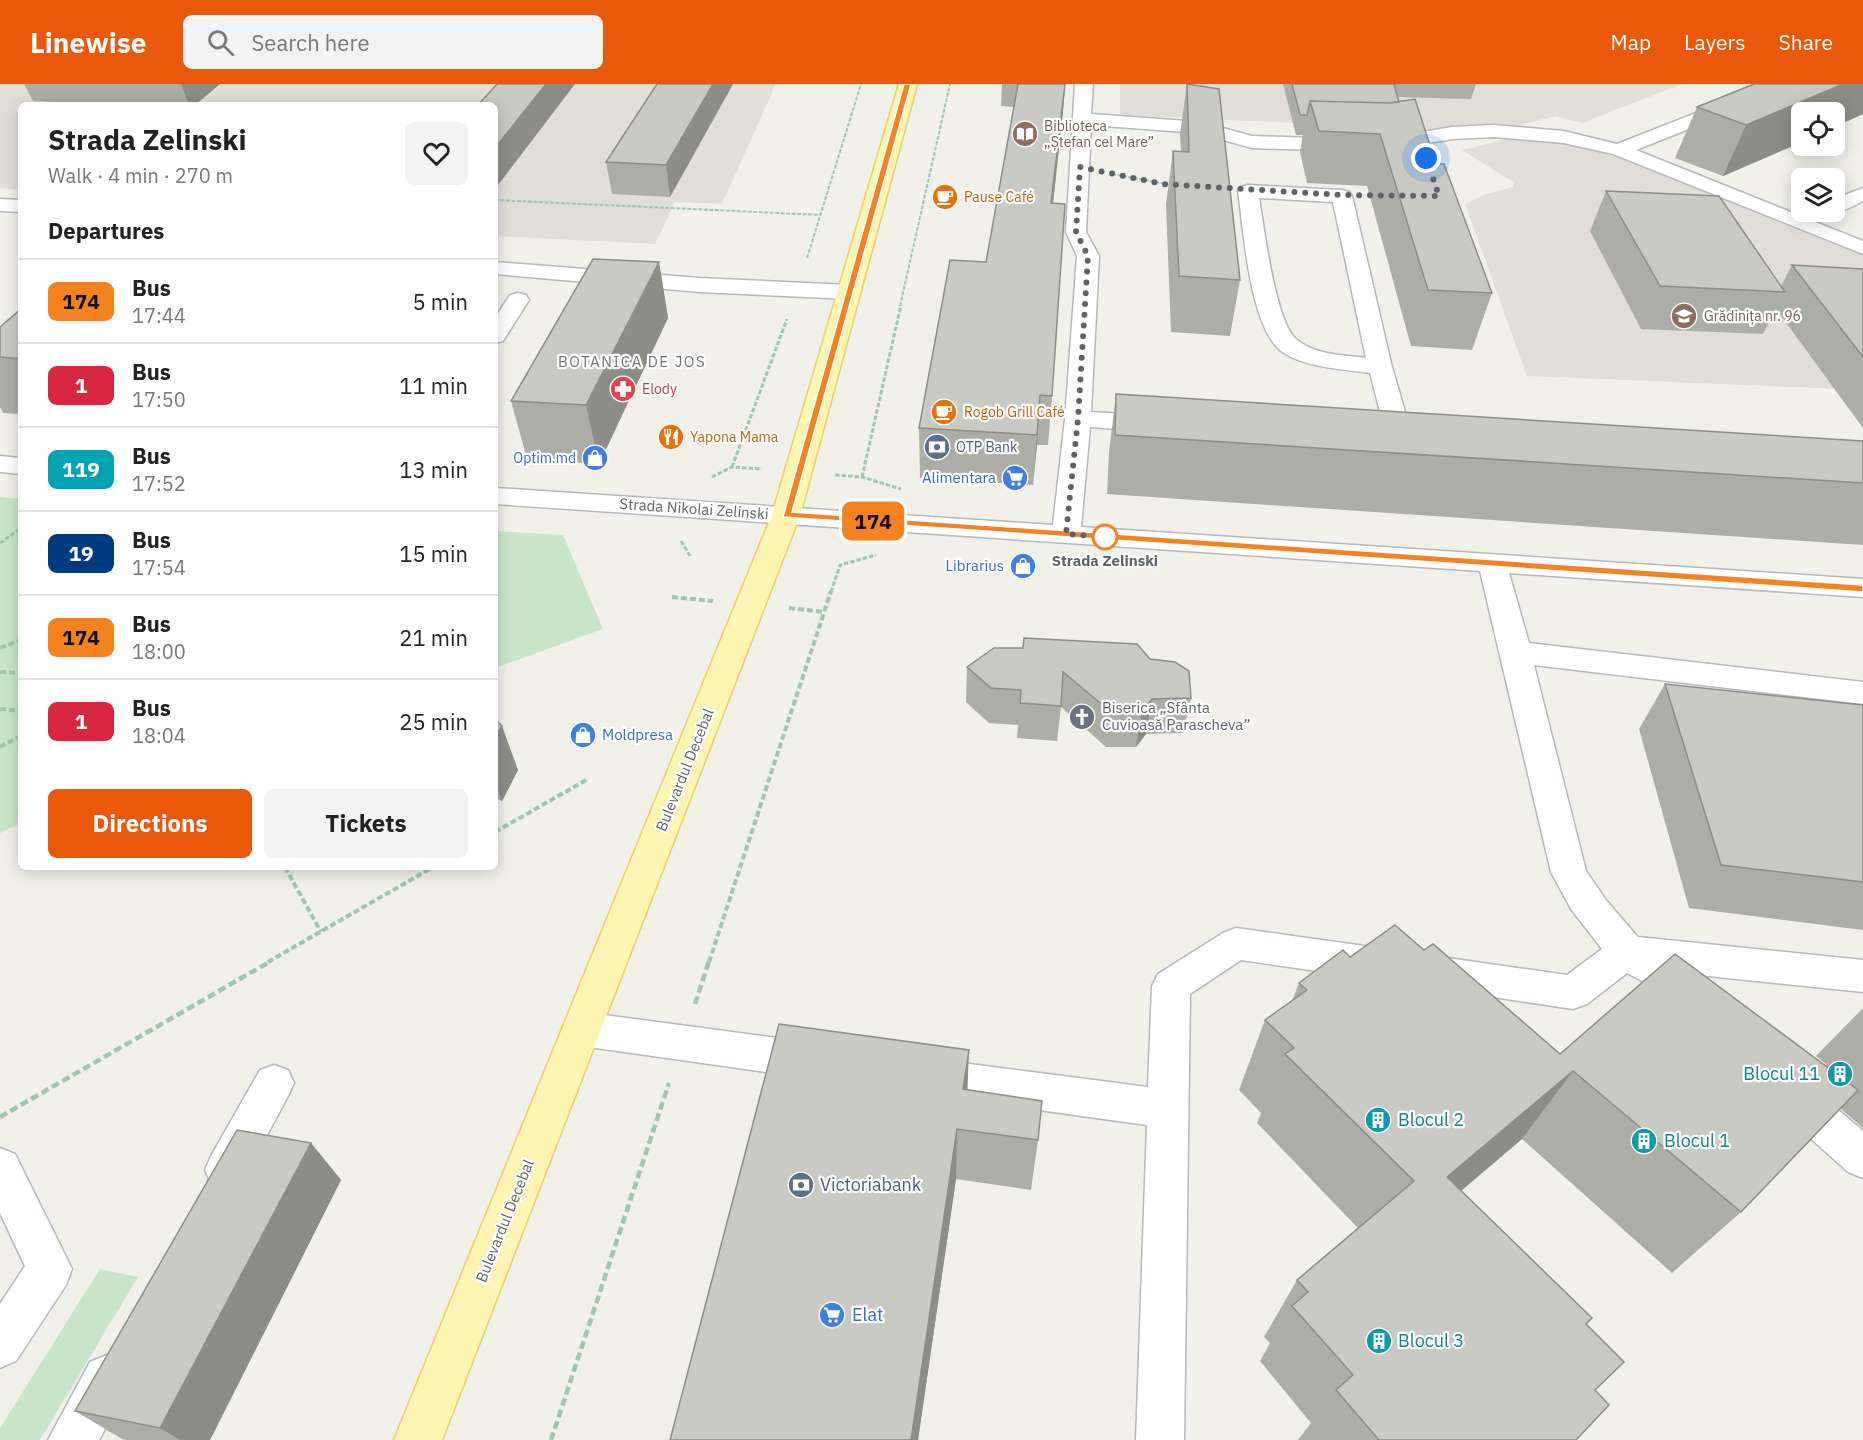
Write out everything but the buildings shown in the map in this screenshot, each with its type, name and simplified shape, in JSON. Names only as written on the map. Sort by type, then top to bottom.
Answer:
[{"type":"main road","name":"Bulevardul Decebal","points":[[418,1440],[786,515],[908,84]]},
{"type":"street","points":[[1066,534],[1078,419],[1088,256],[1076,232],[1084,84]]},
{"type":"street","points":[[1619,150],[1786,84]]},
{"type":"street","points":[[1082,118],[1193,127],[1252,142],[1376,146],[1452,133],[1494,131],[1564,137],[1619,150],[1863,248]]},
{"type":"street","points":[[1380,367],[1327,359],[1299,351],[1286,343],[1272,318],[1248,191],[1342,195],[1380,367],[1400,439]]},
{"type":"street","points":[[1845,202],[1863,194]]},
{"type":"street","points":[[0,205],[18,206]]},
{"type":"street","points":[[498,268],[700,285],[849,292]]},
{"type":"street","points":[[498,331],[518,300]]},
{"type":"street","points":[[1078,419],[1186,426]]},
{"type":"street","points":[[0,464],[18,466]]},
{"type":"street","name":"Strada Nikolai Zelinski","points":[[498,496],[1863,588]]},
{"type":"street","points":[[1492,564],[1516,652],[1569,872],[1586,904],[1627,952],[1671,990]]},
{"type":"street","points":[[1516,652],[1863,693]]},
{"type":"street","points":[[1160,1440],[1171,986],[1236,944],[1573,992],[1627,952],[1863,976]]},
{"type":"street","points":[[582,1029],[1168,1109]]},
{"type":"street","points":[[1767,1074],[1863,1158]]},
{"type":"street","points":[[205,1206],[274,1083]]},
{"type":"street","points":[[0,1168],[50,1269],[0,1345]]},
{"type":"street","points":[[72,1440],[125,1349]]},
{"type":"path","points":[[905,490],[862,477],[950,84]]},
{"type":"path","points":[[1080,167],[1174,185]]},
{"type":"path","points":[[498,200],[820,215]]},
{"type":"path","points":[[0,543],[18,530]]},
{"type":"path","points":[[0,648],[18,640]]},
{"type":"path","points":[[0,672],[18,673]]},
{"type":"path","points":[[0,709],[18,711]]},
{"type":"path","points":[[0,747],[18,738]]},
{"type":"path","points":[[498,830],[588,778]]},
{"type":"path","points":[[287,870],[321,932]]},
{"type":"path","points":[[0,1117],[428,870]]},
{"type":"shaded area","points":[[0,84],[776,84],[722,204],[675,202],[655,244],[498,236],[498,102],[18,102],[18,190],[0,188]]},
{"type":"shaded area","points":[[1120,84],[1682,84],[1582,123],[1555,116],[1493,132],[1120,115]]},
{"type":"shaded area","name":"Grădinița nr. 96","points":[[1547,129],[1863,256],[1863,390],[1527,376],[1465,204],[1486,194],[1513,187],[1513,182],[1462,150]]},
{"type":"green space","points":[[0,497],[18,499],[18,824],[0,833]]},
{"type":"green space","points":[[498,531],[563,535],[603,629],[498,667]]},
{"type":"green space","points":[[100,1269],[138,1277],[40,1440],[0,1440],[0,1428]]},
{"type":"bus line","name":"174","points":[[908,84],[786,515],[1863,588]]},
{"type":"place","name":"Biblioteca „Ștefan cel Mare”","points":[[1025,134]]},
{"type":"place","name":"Pause Café","points":[[945,197]]},
{"type":"place","name":"Grădinița nr. 96","points":[[1684,316]]},
{"type":"place","name":"Elody","points":[[623,389]]},
{"type":"place","name":"Rogob Grill Café","points":[[944,412]]},
{"type":"place","name":"Yapona Mama","points":[[671,437]]},
{"type":"place","name":"OTP Bank","points":[[937,447]]},
{"type":"place","name":"Optim.md","points":[[595,458]]},
{"type":"place","name":"Alimentara","points":[[1015,478]]},
{"type":"place","name":"Strada Zelinski","points":[[1105,537]]},
{"type":"place","name":"Librarius","points":[[1023,566]]},
{"type":"place","name":"Biserica „Sfânta Cuvioasă Parascheva”","points":[[1082,717]]},
{"type":"place","name":"Moldpresa","points":[[583,735]]},
{"type":"place","name":"Blocul 11","points":[[1840,1074]]},
{"type":"place","name":"Blocul 2","points":[[1378,1120]]},
{"type":"place","name":"Blocul 1","points":[[1644,1141]]},
{"type":"place","name":"Victoriabank","points":[[801,1185]]},
{"type":"place","name":"Elat","points":[[832,1315]]},
{"type":"place","name":"Blocul 3","points":[[1379,1341]]},
{"type":"district","name":"BOTANICA DE JOS","points":[[632,362]]},
{"type":"route","points":[[1105,537],[1066,534],[1078,419],[1088,256],[1076,232],[1080,167],[1163,184],[1248,191],[1439,196],[1426,158]]}]
